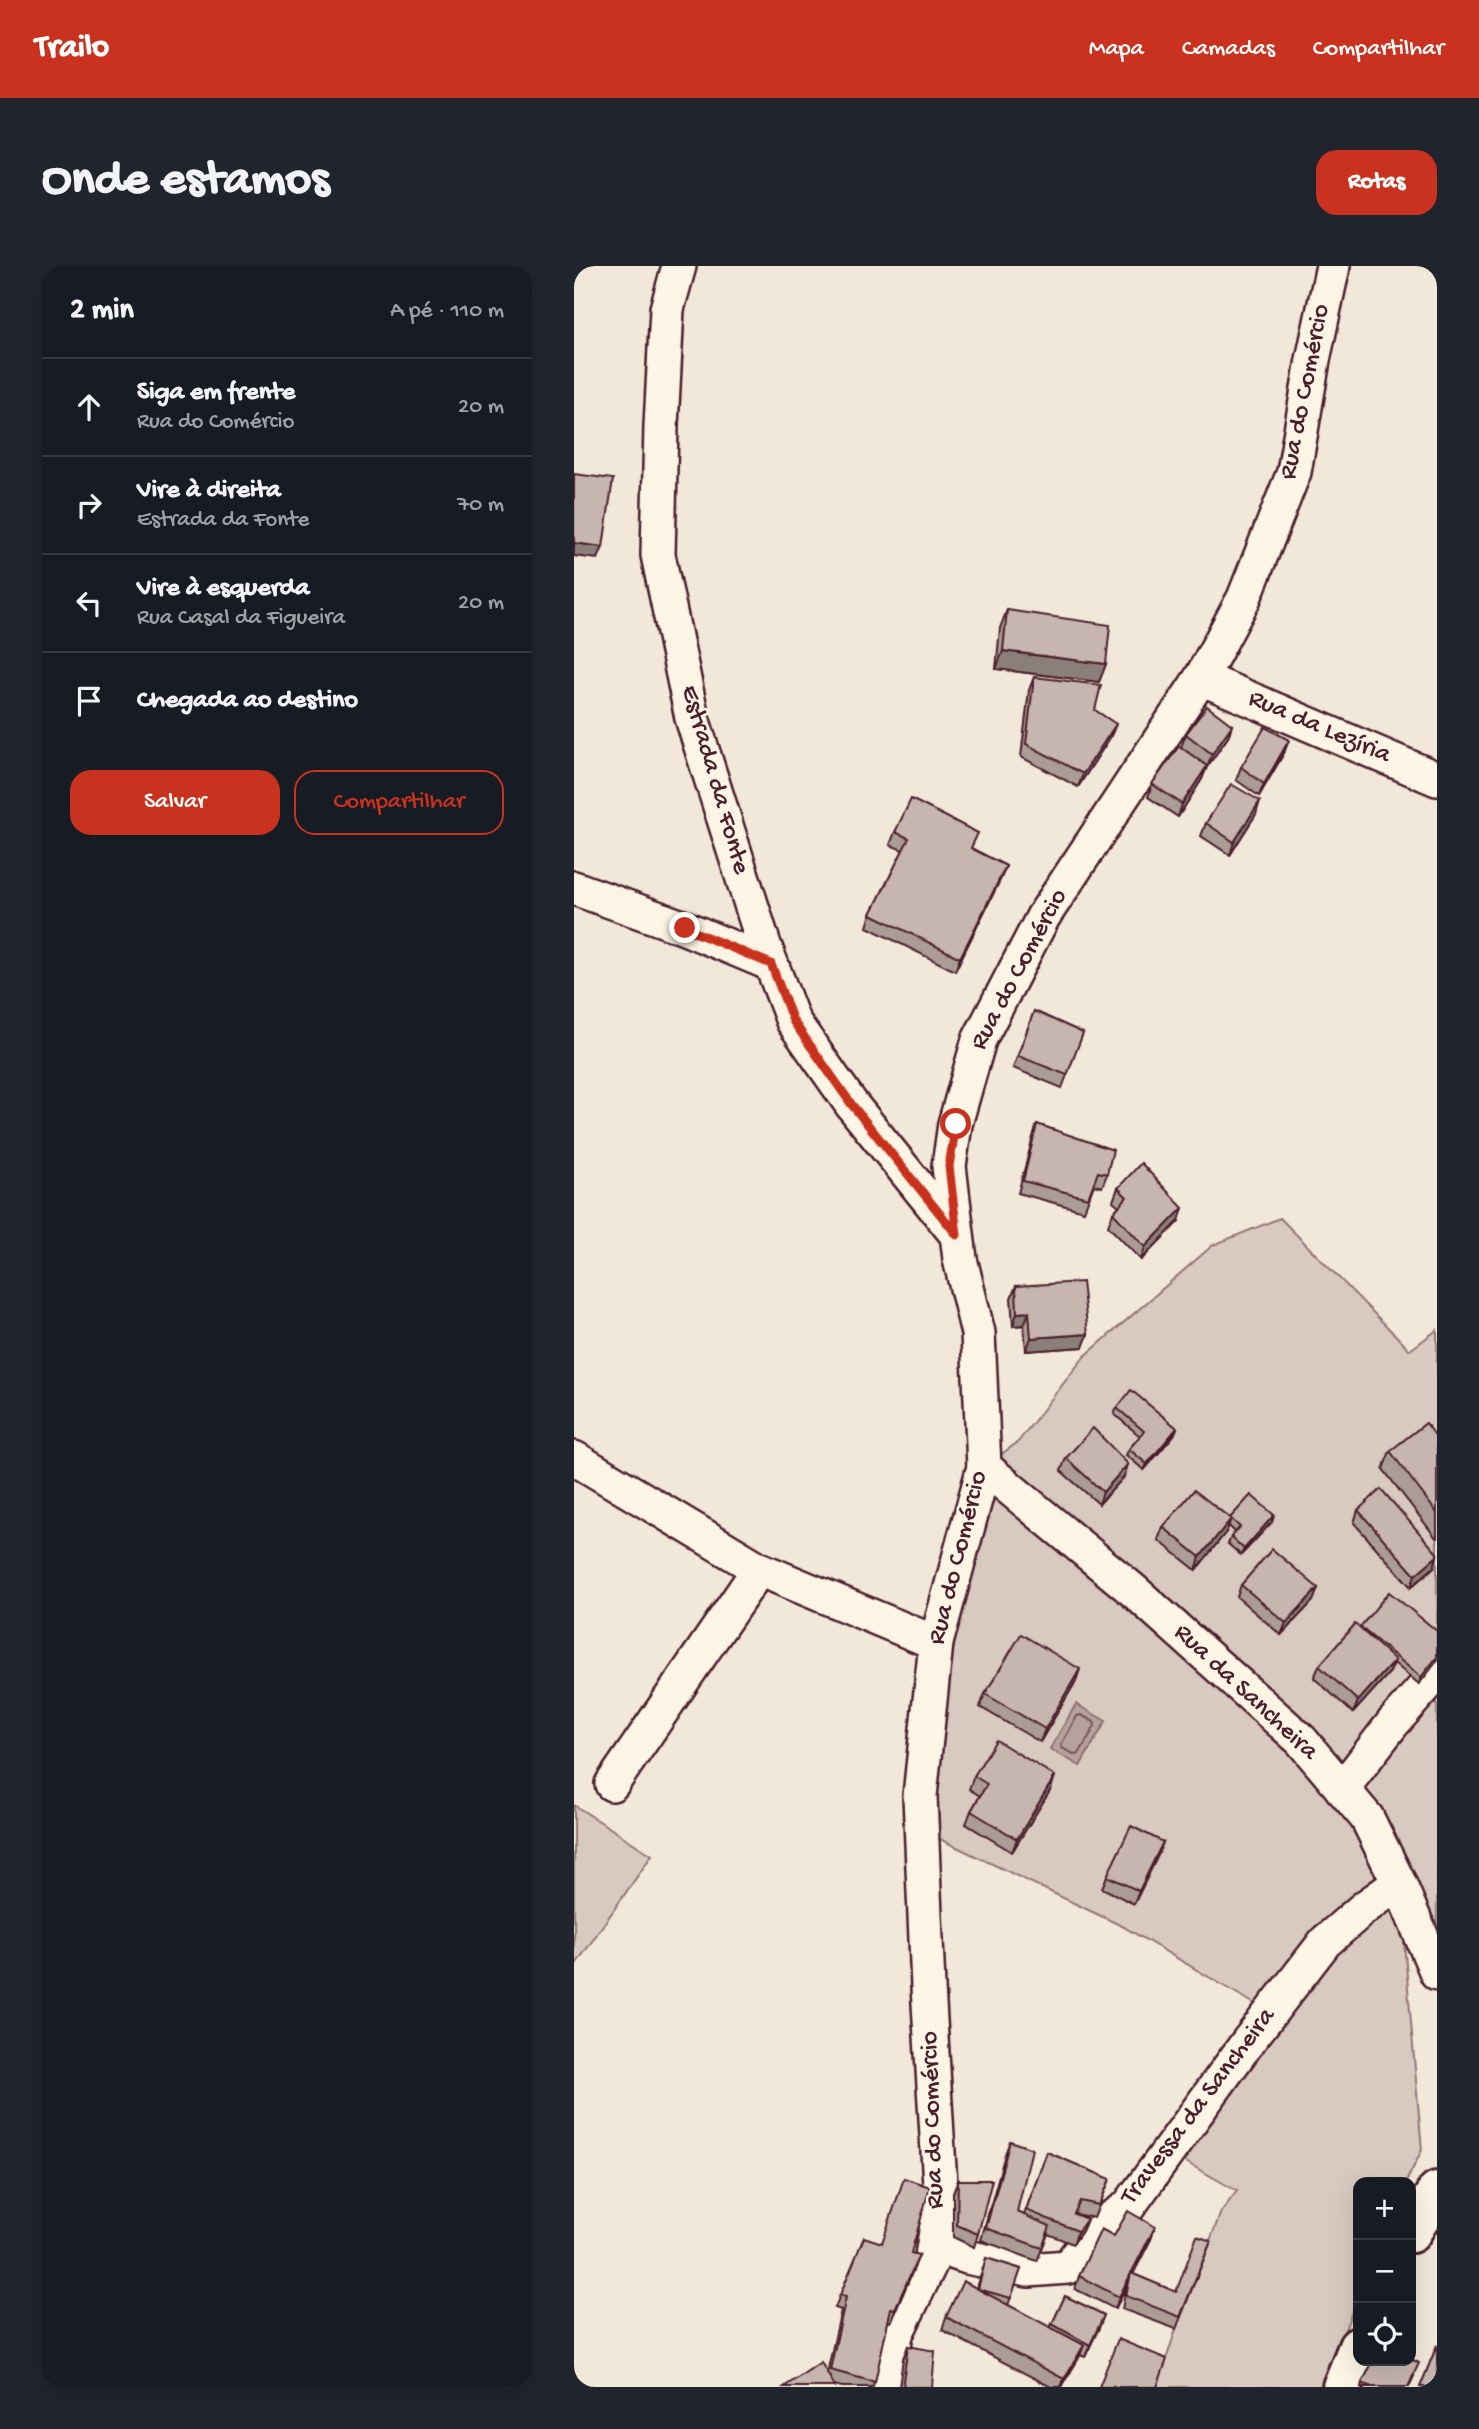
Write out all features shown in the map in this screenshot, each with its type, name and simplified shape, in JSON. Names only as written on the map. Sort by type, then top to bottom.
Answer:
[{"type":"street","name":"Estrada da Fonte","points":[[679,266],[667,309],[658,555],[692,718],[771,964],[793,1021],[852,1105],[957,1235]]},
{"type":"street","name":"Rua do Comércio","points":[[887,2387],[896,2334],[931,2262],[941,2200],[920,1796],[936,1643],[984,1467],[978,1333],[960,1259],[949,1166],[956,1124],[979,1040],[1043,917],[1201,678],[1244,598],[1294,472],[1312,360],[1333,266]]},
{"type":"street","name":"Rua da Lezíria","points":[[1201,678],[1437,779]]},
{"type":"street","points":[[574,888],[685,928],[771,964]]},
{"type":"street","points":[[574,1458],[759,1569],[936,1643]]},
{"type":"street","name":"Rua da Sancheira","points":[[984,1467],[1134,1591],[1301,1740],[1367,1818],[1399,1883],[1437,1973]]},
{"type":"street","points":[[612,1784],[759,1569]]},
{"type":"street","points":[[1342,1789],[1393,1723],[1437,1673]]},
{"type":"street","name":"Travessa da Sancheira","points":[[934,2246],[967,2257],[1028,2270],[1068,2267],[1097,2228],[1128,2207],[1250,2039],[1325,1942],[1364,1908],[1399,1883]]},
{"type":"street","points":[[1416,2225],[1437,2191]]},
{"type":"street","points":[[1342,2387],[1353,2360]]},
{"type":"shaded area","points":[[1280,1218],[1410,1350],[1437,1330],[1437,1928],[1399,1884],[1422,2150],[1408,2177],[1353,2177],[1353,2309],[1323,2387],[1157,2387],[1221,2212],[1237,2191],[1168,2152],[1270,2013],[1122,1926],[921,1830],[920,1796],[984,1467],[1018,1442],[1084,1357],[1213,1245]],"holes":[[[1354,1522],[1434,1567],[1411,1587]]]},
{"type":"shaded area","points":[[574,1805],[652,1855],[574,1967]]},
{"type":"water","points":[[1076,1704],[1106,1721],[1080,1766],[1050,1749]]},
{"type":"building","points":[[574,474],[613,479],[603,547],[574,543]]},
{"type":"building","points":[[1007,610],[1110,625],[1106,664],[1003,651]]},
{"type":"building","points":[[1034,677],[1101,685],[1095,710],[1116,724],[1083,774],[1026,744]]},
{"type":"building","points":[[1207,706],[1232,725],[1212,754],[1186,734]]},
{"type":"building","points":[[1265,727],[1289,740],[1264,784],[1241,767]]},
{"type":"building","points":[[1179,746],[1207,766],[1182,804],[1152,784]]},
{"type":"building","points":[[1231,784],[1260,801],[1234,842],[1206,823]]},
{"type":"building","points":[[911,799],[978,833],[971,848],[1006,866],[960,958],[871,914],[909,838],[895,832]]},
{"type":"building","points":[[1034,1011],[1083,1033],[1067,1075],[1018,1056]]},
{"type":"building","points":[[1037,1124],[1113,1150],[1107,1174],[1098,1172],[1088,1198],[1023,1181]]},
{"type":"building","points":[[1141,1163],[1183,1208],[1145,1247],[1113,1213],[1127,1197],[1118,1188]]},
{"type":"building","points":[[1082,1282],[1088,1334],[1031,1338],[1029,1312],[1017,1313],[1016,1286]]},
{"type":"building","points":[[1131,1390],[1177,1428],[1147,1464],[1129,1449],[1144,1431],[1117,1408]]},
{"type":"building","points":[[1426,1423],[1437,1438],[1437,1513],[1390,1451]]},
{"type":"building","points":[[1093,1428],[1128,1464],[1103,1492],[1066,1458]]},
{"type":"building","points":[[1381,1489],[1437,1553],[1437,1556],[1415,1575],[1358,1510]]},
{"type":"building","points":[[1194,1490],[1231,1519],[1200,1557],[1163,1527]]},
{"type":"building","points":[[1251,1495],[1274,1515],[1244,1549],[1231,1537],[1240,1527],[1230,1518]]},
{"type":"building","points":[[1272,1549],[1318,1588],[1286,1623],[1241,1585]]},
{"type":"building","points":[[1389,1592],[1437,1631],[1437,1657],[1421,1677],[1360,1627]]},
{"type":"building","points":[[1355,1624],[1395,1660],[1358,1701],[1319,1666]]},
{"type":"building","points":[[1021,1634],[1080,1669],[1045,1729],[985,1694]]},
{"type":"building","points":[[996,1740],[1055,1776],[1017,1839],[971,1811],[987,1784],[974,1776]]},
{"type":"building","points":[[1131,1826],[1163,1842],[1139,1891],[1107,1876]]},
{"type":"building","points":[[1010,2141],[1032,2149],[1017,2212],[1050,2226],[1042,2248],[986,2228]]},
{"type":"building","points":[[1047,2152],[1110,2179],[1099,2205],[1080,2201],[1074,2214],[1087,2219],[1078,2231],[1026,2210]]},
{"type":"building","points":[[904,2178],[930,2187],[911,2253],[919,2255],[895,2309],[891,2308],[875,2382],[830,2370],[846,2297],[840,2295],[864,2237],[882,2243]]},
{"type":"building","points":[[958,2180],[992,2180],[978,2234],[957,2225]]},
{"type":"building","points":[[1128,2211],[1155,2227],[1119,2297],[1079,2276],[1101,2229],[1114,2236]]},
{"type":"building","points":[[1197,2236],[1211,2241],[1180,2317],[1126,2296],[1131,2273],[1176,2292]]},
{"type":"building","points":[[986,2258],[1021,2269],[1011,2298],[978,2289]]},
{"type":"building","points":[[963,2281],[1084,2345],[1064,2379],[946,2317]]},
{"type":"building","points":[[1065,2296],[1104,2315],[1090,2345],[1052,2324]]},
{"type":"building","points":[[1118,2339],[1167,2359],[1157,2387],[1099,2387]]},
{"type":"building","points":[[1437,2345],[1437,2387],[1420,2387]]},
{"type":"building","points":[[908,2346],[935,2351],[932,2387],[904,2387]]},
{"type":"building","points":[[821,2362],[835,2387],[784,2387]]},
{"type":"building","points":[[1416,2362],[1419,2363],[1408,2387],[1372,2387],[1362,2383],[1370,2366],[1416,2366]]},
{"type":"route","points":[[685,928],[771,964],[793,1021],[852,1105],[957,1235],[949,1166],[956,1124]]}]
